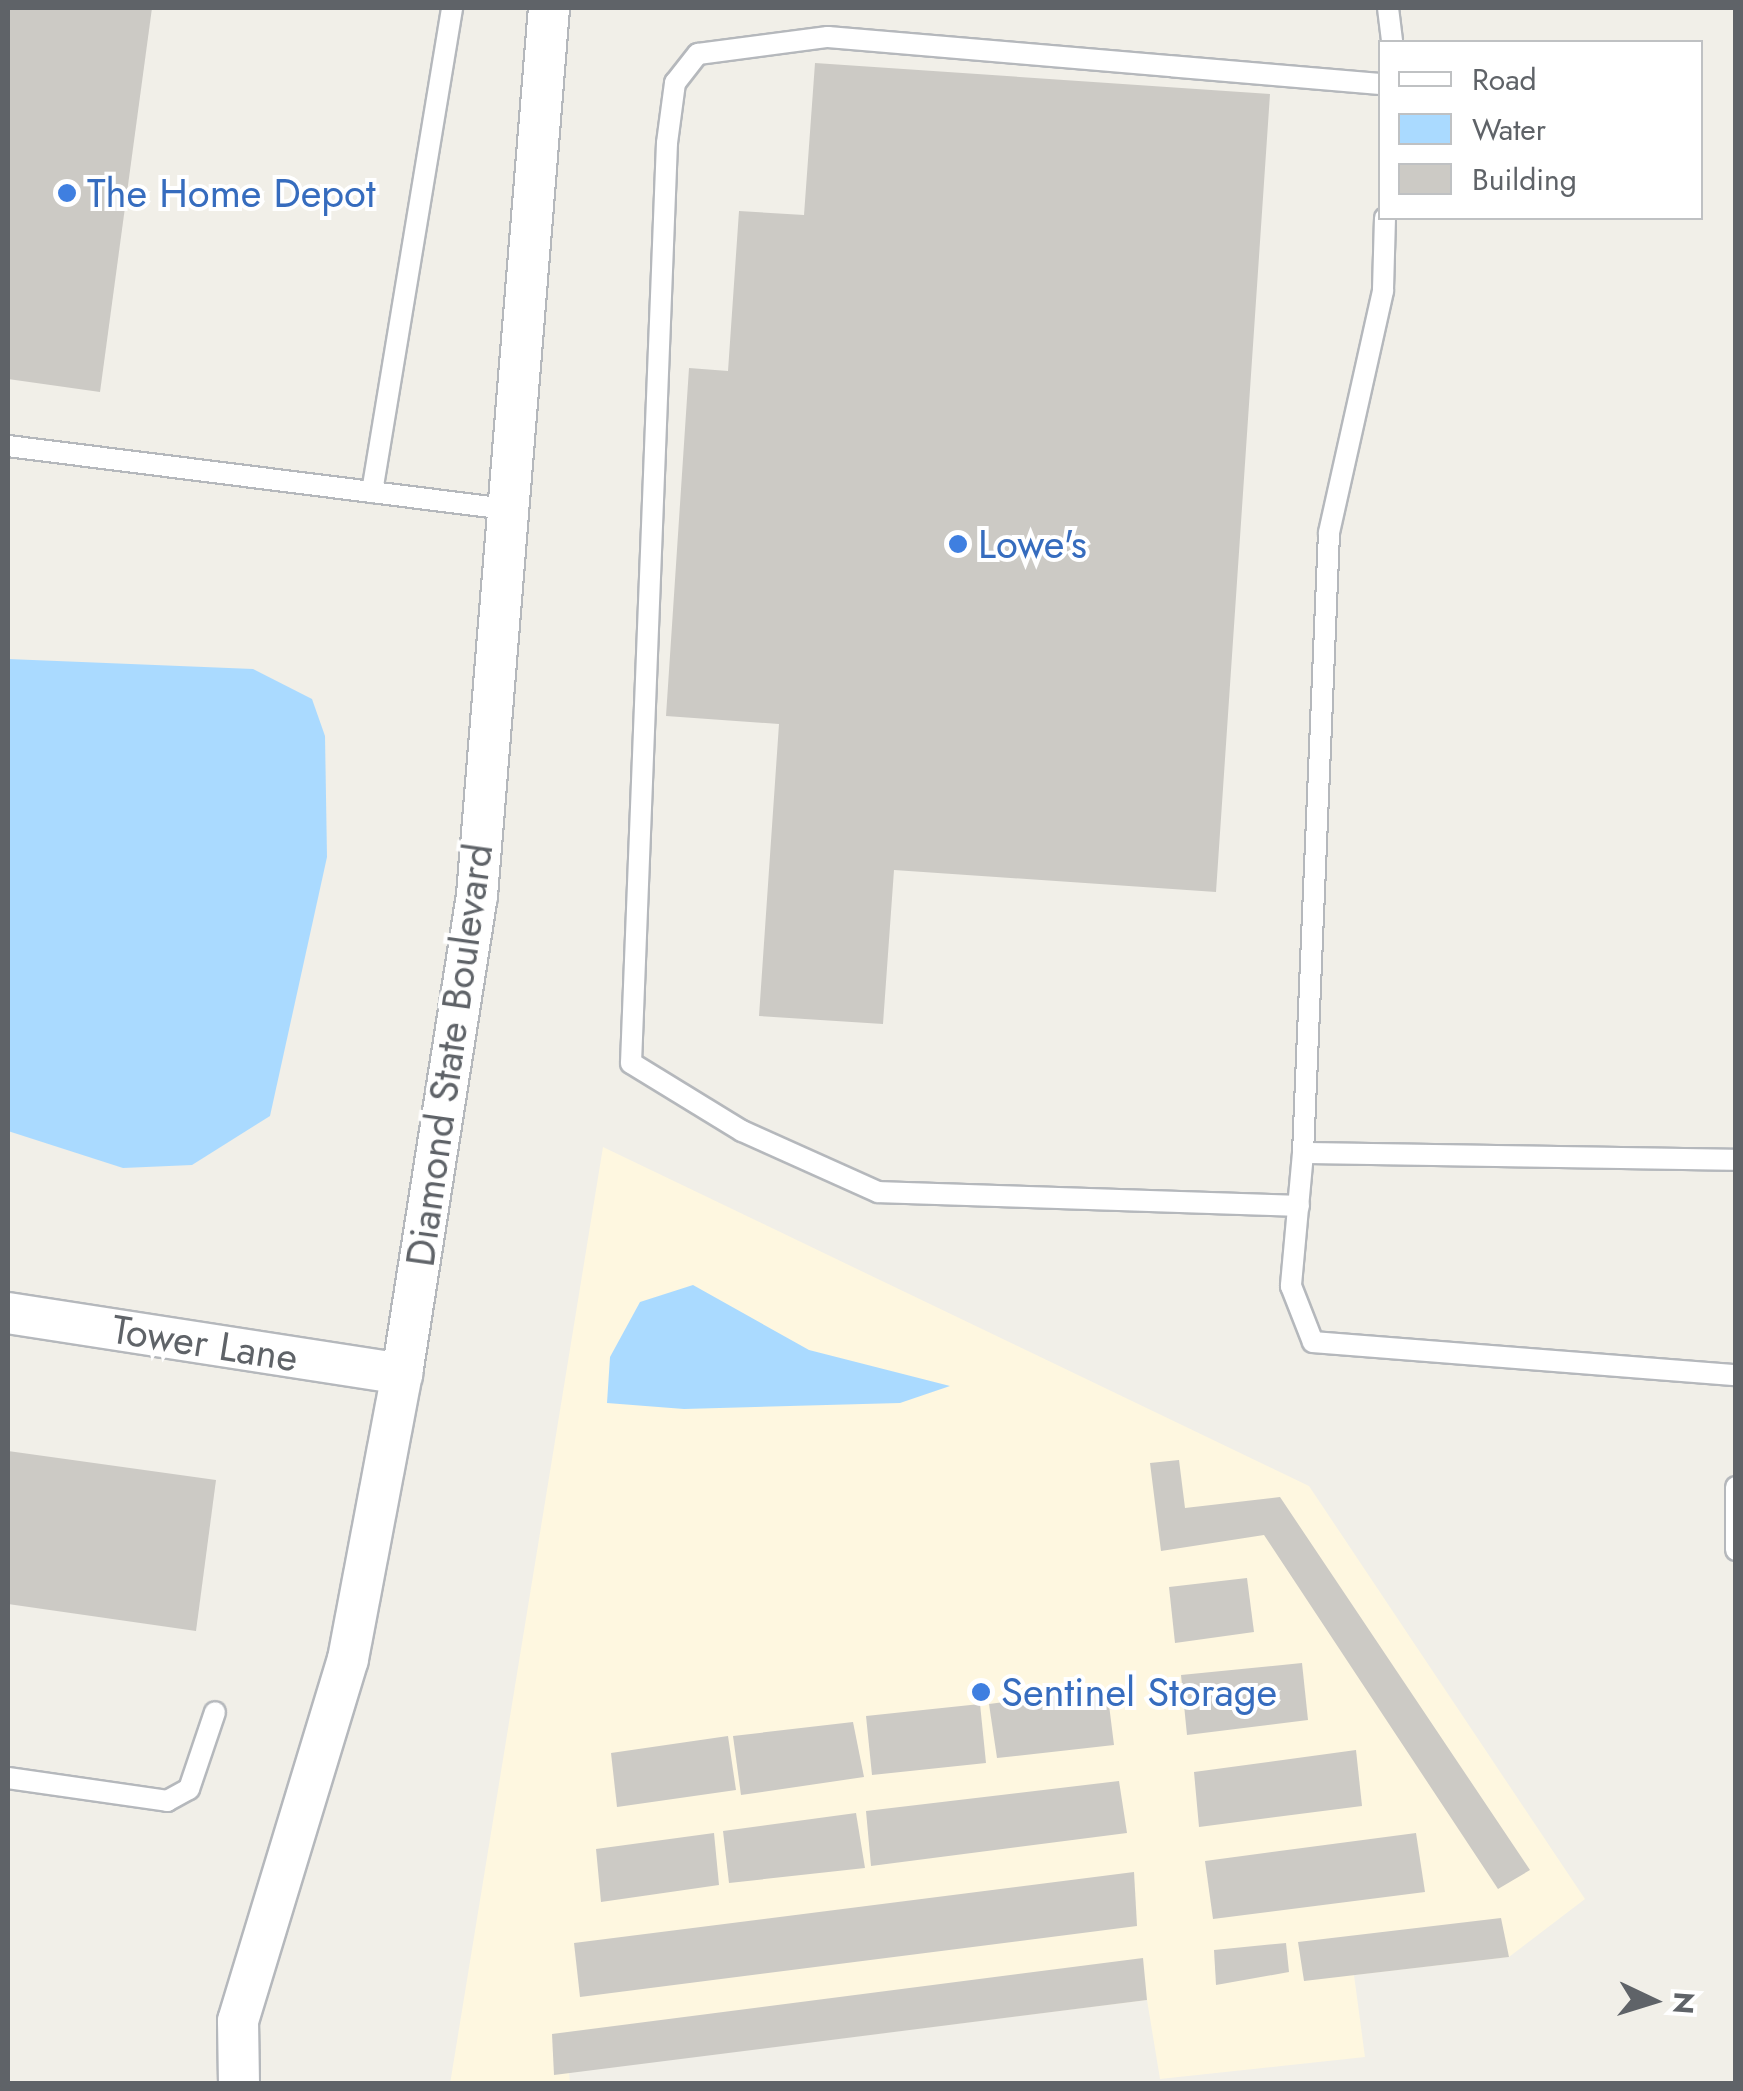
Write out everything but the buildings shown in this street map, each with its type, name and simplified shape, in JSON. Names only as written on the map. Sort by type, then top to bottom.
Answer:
[{"type":"street","name":"Diamond State Boulevard","points":[[239,2084],[238,2021],[348,1660],[402,1374],[477,895],[549,8]]},
{"type":"street","name":"Tower Lane","points":[[8,1313],[402,1374]]},
{"type":"lane","points":[[372,492],[452,8]]},
{"type":"lane","points":[[1388,8],[1392,40]]},
{"type":"lane","points":[[1299,1206],[878,1192],[742,1130],[631,1063],[666,143],[675,83],[698,54],[828,36],[1378,84]]},
{"type":"lane","points":[[1385,220],[1383,291],[1329,533],[1303,1153],[1292,1286],[1313,1342],[1736,1375]]},
{"type":"lane","points":[[8,446],[506,510]]},
{"type":"lane","points":[[1303,1153],[1736,1160]]},
{"type":"lane","points":[[1736,1488],[1736,1550]]},
{"type":"lane","points":[[8,1778],[167,1801],[188,1789],[215,1712]]},
{"type":"shaded area","name":"Sentinel Storage","points":[[603,1147],[1309,1486],[1585,1899],[1509,1957],[1354,1975],[1365,2057],[1160,2079],[1147,2000],[569,2072],[570,2083],[450,2084]]},
{"type":"water","points":[[8,659],[253,669],[312,699],[325,736],[327,857],[270,1116],[192,1165],[123,1168],[8,1131]]},
{"type":"water","points":[[693,1285],[809,1350],[950,1386],[900,1403],[684,1409],[607,1403],[610,1357],[640,1302]]},
{"type":"place","name":"The Home Depot","points":[[67,193]]},
{"type":"place","name":"Lowe's","points":[[958,544]]},
{"type":"place","name":"Sentinel Storage","points":[[981,1692]]}]
